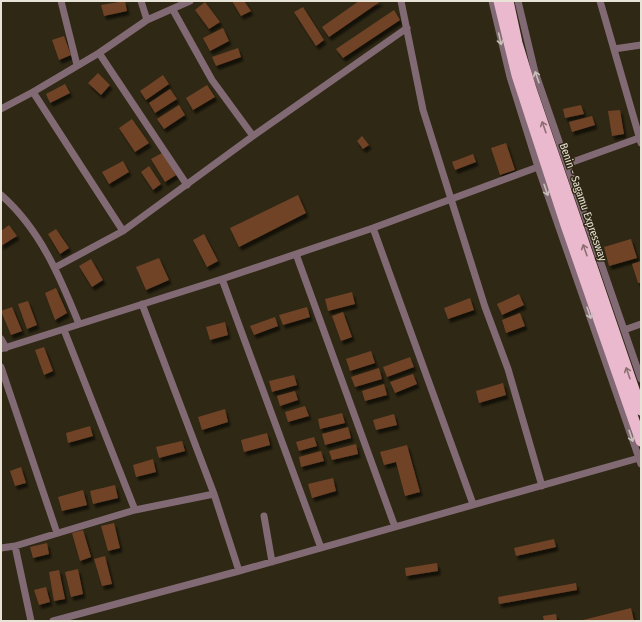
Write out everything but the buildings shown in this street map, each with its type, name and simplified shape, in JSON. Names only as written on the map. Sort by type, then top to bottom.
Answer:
[{"type":"highway","points":[[499,1],[527,90],[542,165],[641,441]]},
{"type":"highway","name":"Benin - Sagamu Expressway","points":[[508,1],[527,90],[641,410]]},
{"type":"street","points":[[61,1],[77,65]]},
{"type":"street","points":[[141,1],[147,20]]},
{"type":"street","points":[[1,109],[99,53],[147,20],[173,10],[190,1]]},
{"type":"street","points":[[401,1],[423,110],[485,307],[508,369],[542,486]]},
{"type":"street","points":[[53,621],[272,562],[473,504],[640,461],[507,63],[492,1]]},
{"type":"street","points":[[518,1],[535,72],[641,379]]},
{"type":"street","points":[[567,164],[640,140],[600,1]]},
{"type":"street","points":[[173,10],[212,80],[253,136]]},
{"type":"street","points":[[56,267],[123,231],[253,136],[407,28]]},
{"type":"street","points":[[614,49],[641,45]]},
{"type":"street","points":[[99,53],[187,185]]},
{"type":"street","points":[[33,92],[123,231]]},
{"type":"street","points":[[1,339],[3,349],[64,330],[373,228],[542,165]]},
{"type":"street","points":[[1,195],[33,231],[56,267],[79,324]]},
{"type":"street","points":[[373,228],[473,504]]},
{"type":"street","points":[[296,254],[395,527]]},
{"type":"street","points":[[222,279],[321,548]]},
{"type":"street","points":[[142,304],[214,494],[239,571]]},
{"type":"street","points":[[624,330],[641,324]]},
{"type":"street","points":[[64,330],[135,510]]},
{"type":"street","points":[[1,367],[57,533]]},
{"type":"street","points":[[1,548],[15,546],[135,510],[214,494]]},
{"type":"street","points":[[264,516],[272,562]]},
{"type":"street","points":[[15,546],[31,621]]}]
